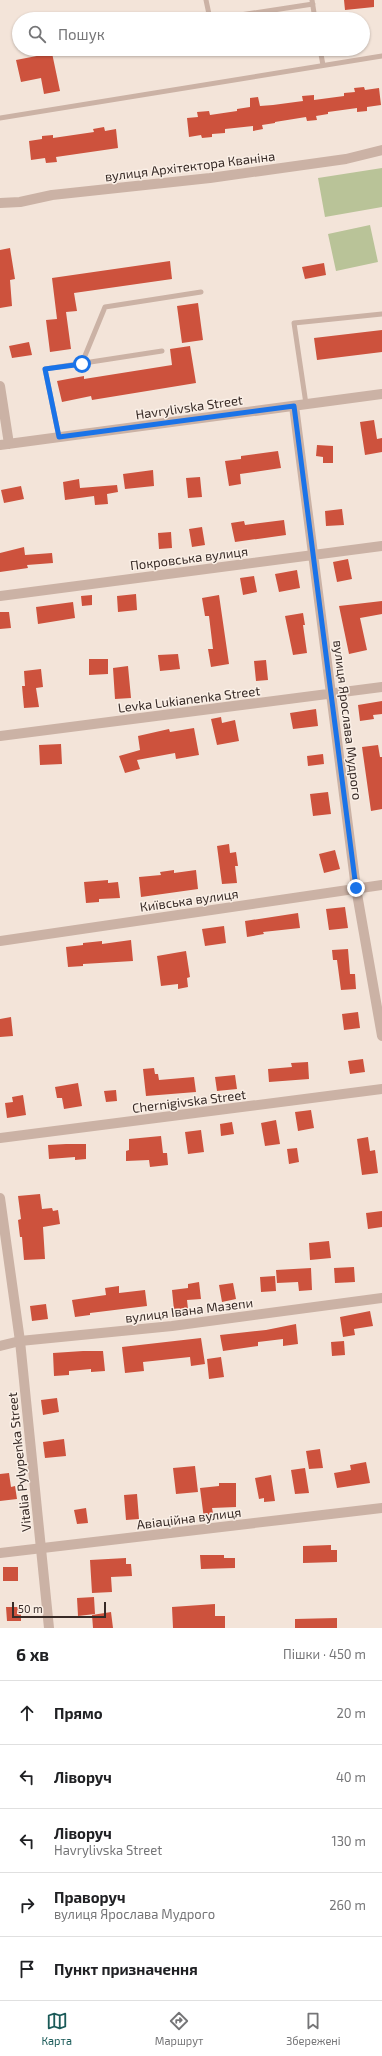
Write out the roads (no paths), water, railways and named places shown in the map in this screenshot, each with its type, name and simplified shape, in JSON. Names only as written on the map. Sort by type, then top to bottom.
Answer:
[{"type":"street","name":"вулиця Архітектора Кваніна","points":[[0,203],[20,202],[52,195],[210,178],[346,159],[382,150]]},
{"type":"street","points":[[0,386],[5,445]]},
{"type":"street","name":"Havrylivska Street","points":[[5,445],[382,394]]},
{"type":"street","name":"вулиця Ярослава Мудрого","points":[[294,406],[356,888],[382,1036]]},
{"type":"street","name":"Покровська вулиця","points":[[0,596],[382,546]]},
{"type":"street","name":"Levka Lukianenka Street","points":[[0,736],[382,687]]},
{"type":"street","name":"Київська вулиця","points":[[0,941],[382,885]]},
{"type":"street","name":"Chernigivska Street","points":[[0,1138],[382,1089]]},
{"type":"street","name":"Vitalia Pylypenka Street","points":[[0,1198],[20,1342],[49,1628]]},
{"type":"street","name":"вулиця Івана Мазепи","points":[[0,1346],[20,1342],[172,1326],[382,1298]]},
{"type":"street","name":"Авіаційна вулиця","points":[[0,1553],[382,1508]]},
{"type":"lane","points":[[206,0],[209,12]]},
{"type":"lane","points":[[254,12],[312,2],[314,12]]},
{"type":"lane","points":[[321,56],[323,65]]},
{"type":"lane","points":[[0,118],[382,56]]},
{"type":"lane","points":[[82,364],[105,307],[202,292]]},
{"type":"lane","points":[[306,404],[294,323],[382,314]]},
{"type":"lane","points":[[59,437],[45,369],[162,351]]}]
